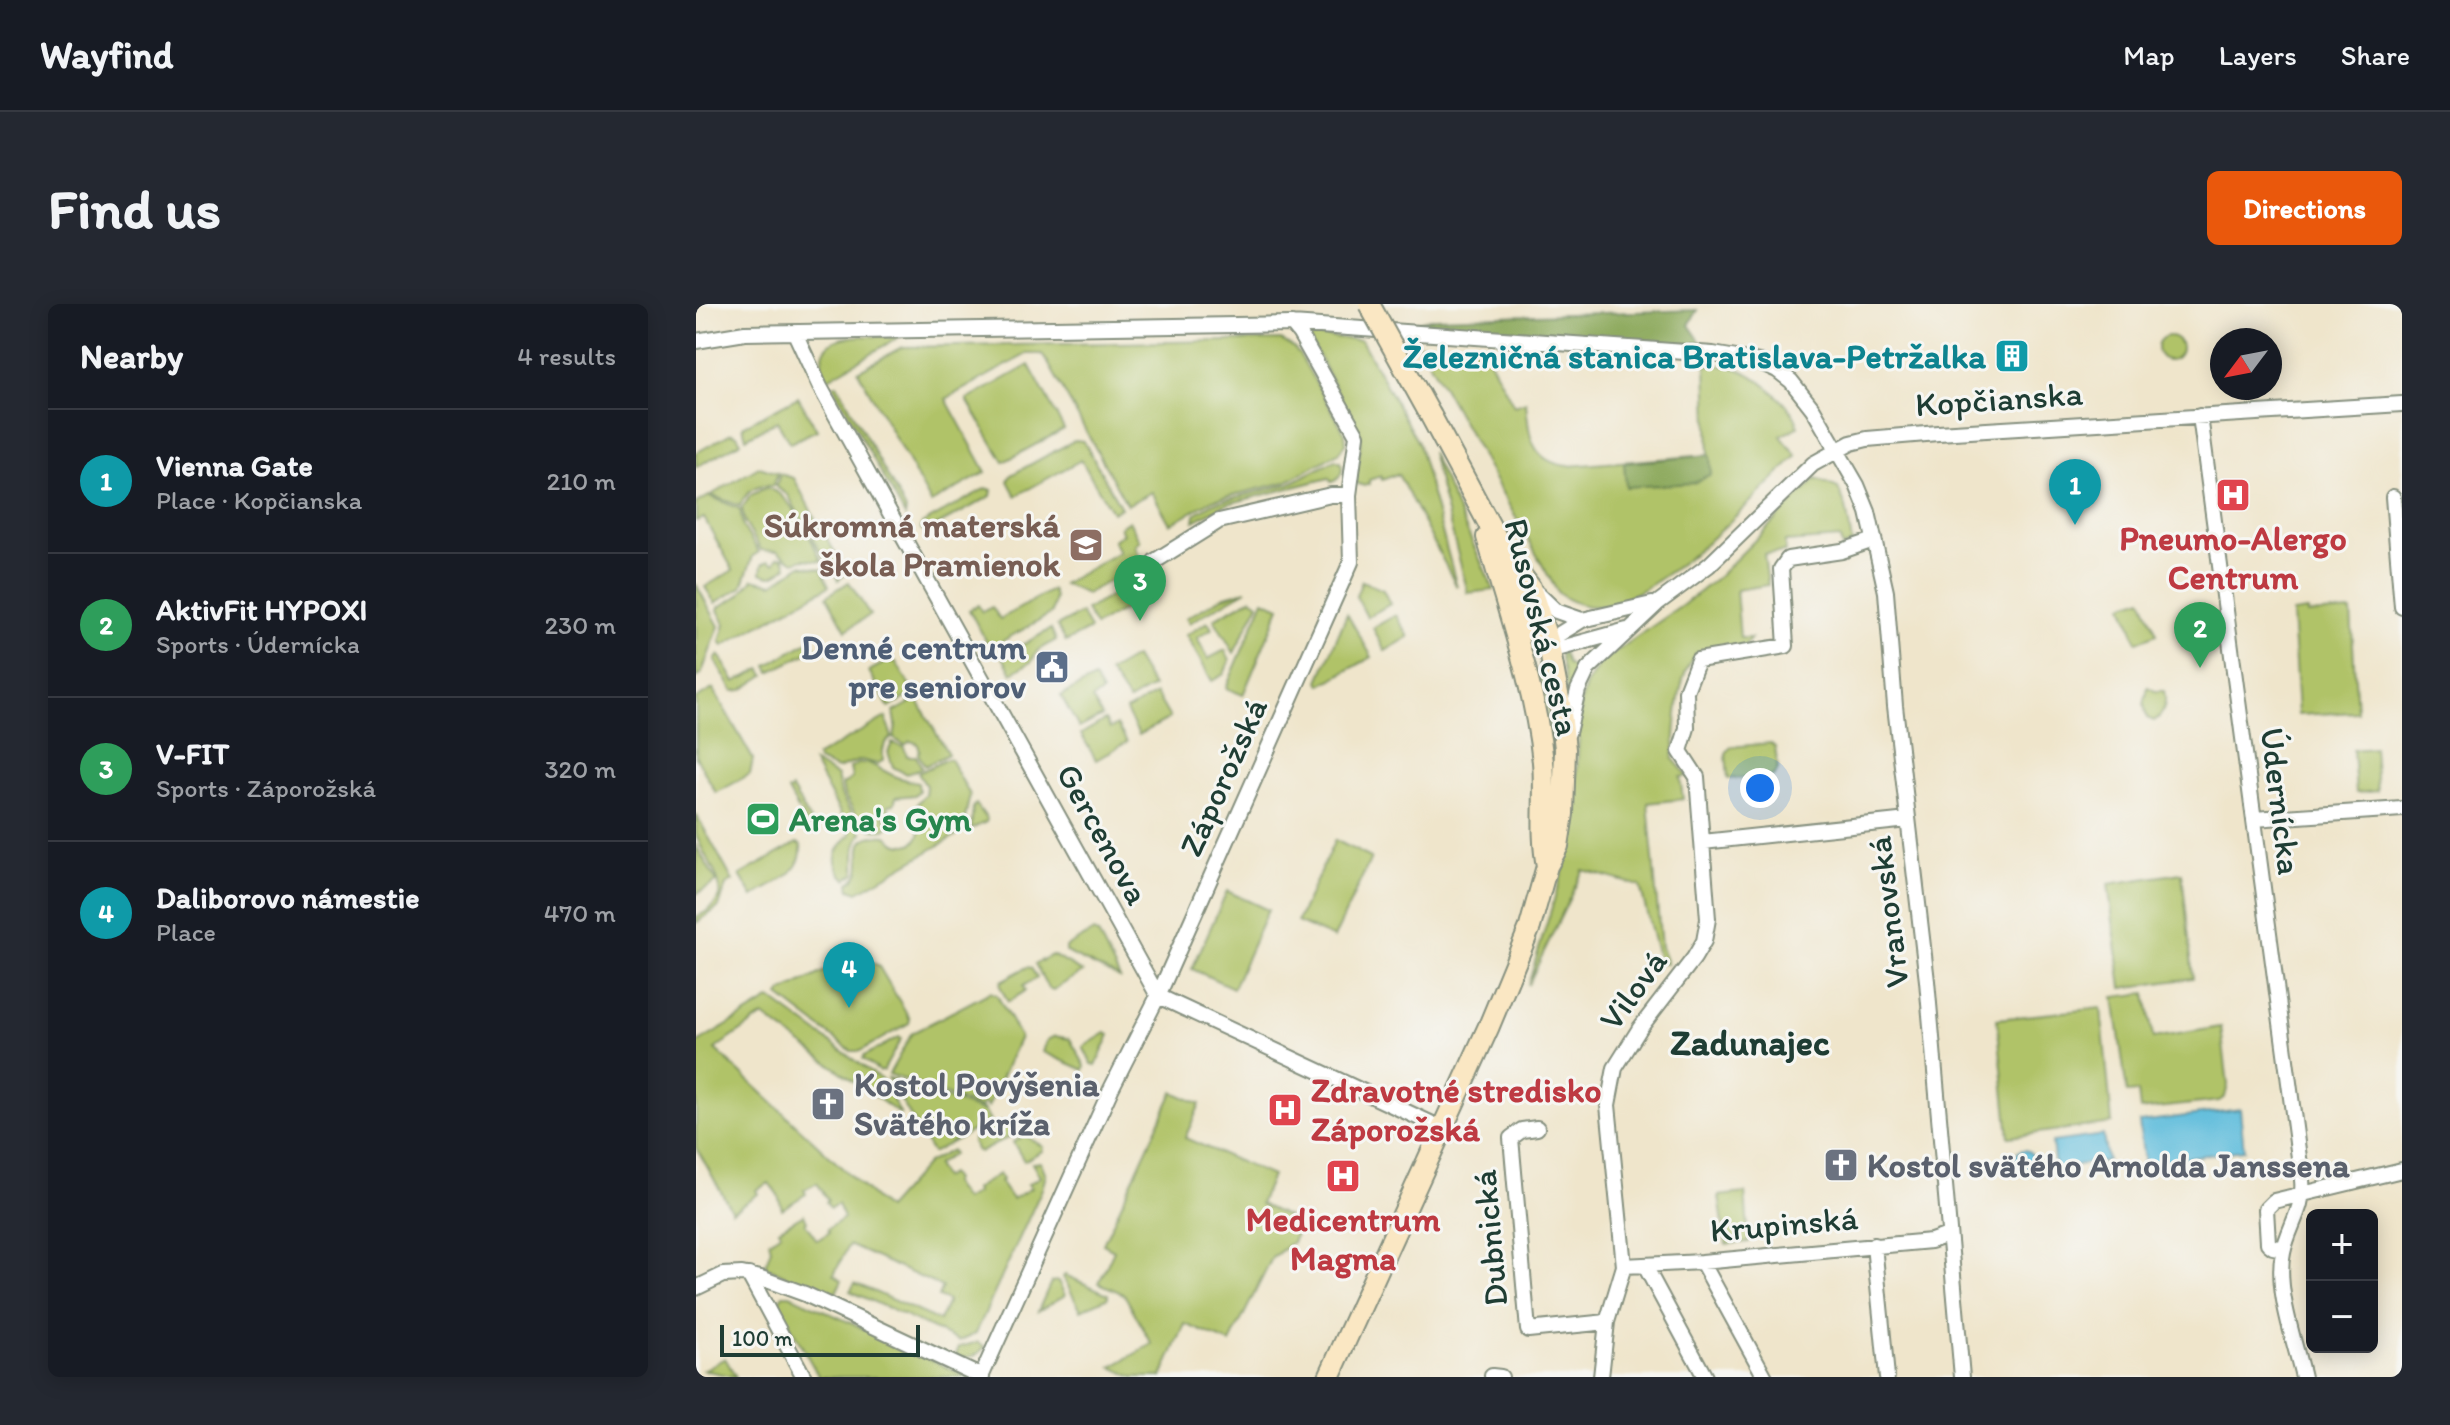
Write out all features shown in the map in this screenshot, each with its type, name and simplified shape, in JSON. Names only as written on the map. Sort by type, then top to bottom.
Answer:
[{"type":"street","name":"Rusovská cesta","points":[[1329,1377],[1489,1026],[1530,927],[1547,866],[1558,846],[1563,814],[1565,749],[1560,704],[1548,641],[1530,587],[1505,554],[1369,304]]},
{"type":"street","name":"Vranovská","points":[[696,341],[740,333],[1292,324],[1747,359],[1771,366],[1791,381],[1807,399],[1857,485],[1868,512],[1886,592],[1895,706],[1927,981],[1962,1377]]},
{"type":"street","name":"Záporožská","points":[[1158,996],[1351,562],[1349,495],[1357,442],[1355,429],[1292,324]]},
{"type":"street","name":"Gercenova","points":[[795,333],[828,401],[1158,996]]},
{"type":"street","name":"Kopčianska","points":[[1565,749],[1578,690],[1588,669],[1659,602],[1709,565],[1806,470],[1836,451],[1867,439],[2402,404]]},
{"type":"street","name":"Údernícka","points":[[2200,416],[2303,1193],[2284,1249],[2282,1284],[2303,1377]]},
{"type":"street","points":[[1145,573],[1155,561],[1219,521],[1331,495],[1349,495]]},
{"type":"street","points":[[2393,497],[2402,607]]},
{"type":"street","name":"Rusovská cesta","points":[[1476,499],[1529,682],[1543,765],[1542,839],[1547,866]]},
{"type":"street","name":"Vilová","points":[[1602,1370],[1607,1322],[1624,1266],[1608,1105],[1615,1068],[1640,1028],[1694,958],[1704,941],[1708,919],[1697,777],[1680,751],[1687,728],[1686,691],[1698,660],[1786,646],[1781,569],[1788,559],[1842,551],[1874,540]]},
{"type":"street","points":[[1505,554],[1528,627],[1548,641],[1535,653],[1529,682]]},
{"type":"street","points":[[1530,587],[1556,611],[1582,620]]},
{"type":"street","name":"Kopčianska","points":[[1627,630],[1561,648],[1548,641],[1582,620],[1659,602]]},
{"type":"street","points":[[2254,819],[2402,809]]},
{"type":"street","points":[[1703,842],[1908,820]]},
{"type":"street","points":[[696,1288],[723,1275],[749,1275],[805,1294],[982,1377],[1111,1089],[1158,996],[1441,1128]]},
{"type":"street","name":"Dubnická","points":[[1537,1128],[1522,1130],[1511,1138],[1528,1330],[1607,1322]]},
{"type":"street","points":[[2284,1249],[2268,1243],[2266,1209],[2274,1201],[2402,1170]]},
{"type":"street","name":"Krupinská","points":[[1624,1266],[1931,1241],[1948,1235]]},
{"type":"street","points":[[1874,1245],[1887,1377]]},
{"type":"street","points":[[1702,1262],[1765,1377]]},
{"type":"street","points":[[1645,1266],[1705,1377]]},
{"type":"street","points":[[749,1275],[804,1377]]},
{"type":"green space","points":[[1698,310],[1689,325],[1703,345],[1412,323],[1435,318]]},
{"type":"green space","points":[[856,336],[899,337],[825,380],[822,363],[824,350],[832,343]]},
{"type":"green space","points":[[2169,336],[2178,339],[2181,348],[2178,357],[2169,360],[2160,357],[2157,348],[2160,339]]},
{"type":"green space","points":[[1308,337],[1361,340],[1418,443],[1457,587],[1398,474],[1382,480],[1381,476],[1369,480],[1369,484],[1364,486],[1356,483],[1361,436]]},
{"type":"green space","points":[[1281,340],[1300,355],[1345,433],[1346,443],[1338,453],[1286,482],[1213,500],[1170,524],[1152,492],[1127,505],[1041,354],[1027,354],[946,399],[986,472],[931,503],[858,371],[902,347]]},
{"type":"green space","points":[[1419,344],[1484,349],[1514,406],[1526,402],[1534,444],[1546,459],[1555,463],[1568,466],[1709,455],[1706,365],[1746,372],[1783,402],[1796,419],[1798,427],[1781,436],[1797,456],[1721,530],[1660,578],[1613,604],[1580,604],[1558,593]]},
{"type":"green space","points":[[1029,365],[1064,429],[1004,462],[967,400]]},
{"type":"green space","points":[[837,384],[906,510],[905,516],[833,386]]},
{"type":"green space","points":[[798,397],[817,430],[790,443],[777,421],[746,438],[743,426]]},
{"type":"green space","points":[[731,433],[737,435],[741,442],[696,467],[696,453]]},
{"type":"green space","points":[[1075,440],[1083,441],[1086,445],[1121,508],[1112,512],[1081,460],[1016,496],[1008,481],[1011,475]]},
{"type":"green space","points":[[1431,452],[1494,590],[1468,593]]},
{"type":"green space","points":[[1710,455],[1711,474],[1694,483],[1626,487],[1624,463]]},
{"type":"green space","points":[[1335,460],[1340,462],[1342,471],[1334,481],[1331,482],[1329,478],[1227,504],[1194,521],[1195,514],[1214,503],[1289,484]]},
{"type":"green space","points":[[759,467],[778,473],[773,486],[752,490],[740,506],[711,495]]},
{"type":"green space","points":[[780,474],[794,478],[821,530],[810,535],[788,495],[776,487]]},
{"type":"green space","points":[[1816,479],[1838,488],[1846,507],[1852,543],[1842,548],[1840,538],[1785,542],[1785,552],[1764,554],[1768,585],[1736,590],[1740,638],[1751,638],[1745,646],[1696,653],[1684,676],[1673,759],[1688,776],[1680,777],[1683,799],[1648,803],[1661,947],[1667,964],[1659,961],[1640,886],[1583,870],[1528,985],[1569,851],[1574,820],[1581,702],[1586,685],[1601,662],[1719,576]]},
{"type":"green space","points":[[765,488],[783,497],[791,506],[822,561],[804,559],[794,562],[777,551],[761,550],[745,523],[742,508],[751,495]]},
{"type":"green space","points":[[986,488],[992,490],[991,496],[925,532],[921,530],[922,524]]},
{"type":"green space","points":[[709,496],[740,509],[743,527],[759,552],[753,556],[742,587],[715,603],[705,587],[733,570],[704,518],[696,521],[696,503]]},
{"type":"green space","points":[[1129,521],[1140,541],[1135,545],[1139,556],[1123,573],[1086,594],[1063,584],[1119,552],[1113,540],[1123,534],[1120,527]]},
{"type":"green space","points":[[823,532],[847,573],[838,580],[812,538]]},
{"type":"green space","points":[[778,557],[784,558],[787,566],[784,569],[772,576],[761,573],[762,565],[768,561],[774,564]]},
{"type":"green space","points":[[801,565],[822,569],[829,586],[723,646],[720,641],[725,624],[719,607],[739,596],[753,579],[773,584]]},
{"type":"green space","points":[[1362,581],[1383,590],[1390,604],[1367,617],[1356,596]]},
{"type":"green space","points":[[849,582],[870,615],[846,630],[827,596]]},
{"type":"green space","points":[[696,584],[719,626],[701,675],[696,678]]},
{"type":"green space","points":[[1130,585],[1139,601],[1095,626],[1086,610]]},
{"type":"green space","points":[[1052,590],[1055,597],[1052,613],[990,648],[969,610],[978,605],[982,612],[992,607],[1000,619]]},
{"type":"green space","points":[[1247,590],[1189,623],[1186,618],[1225,596]]},
{"type":"green space","points":[[1252,598],[1259,603],[1234,653],[1214,619]]},
{"type":"green space","points":[[2142,598],[2157,634],[2137,642],[2123,605]]},
{"type":"green space","points":[[1264,600],[1280,607],[1243,695],[1226,688]]},
{"type":"green space","points":[[2307,611],[2307,614],[2351,611],[2357,712],[2298,715],[2292,613]]},
{"type":"green space","points":[[1081,613],[1090,629],[1066,642],[1057,626]]},
{"type":"green space","points":[[1347,614],[1372,657],[1321,685],[1319,681]]},
{"type":"green space","points":[[1396,615],[1409,637],[1385,651],[1373,628]]},
{"type":"green space","points":[[1208,622],[1212,629],[1197,638],[1208,659],[1225,650],[1230,660],[1224,674],[1212,681],[1186,635]]},
{"type":"green space","points":[[1051,629],[1056,640],[1038,650],[1031,662],[1012,673],[1002,656]]},
{"type":"green space","points":[[811,640],[814,650],[770,672],[767,666]]},
{"type":"green space","points":[[1563,652],[1567,664],[1579,673],[1568,698],[1560,653]]},
{"type":"green space","points":[[719,655],[735,682],[761,669],[765,675],[742,690],[733,691],[715,660]]},
{"type":"green space","points":[[1135,657],[1153,687],[1129,701],[1109,672]]},
{"type":"green space","points":[[1543,659],[1552,701],[1555,750],[1552,753],[1537,675]]},
{"type":"green space","points":[[886,662],[896,662],[913,691],[889,708],[869,671]]},
{"type":"green space","points":[[1094,678],[1102,693],[1092,699],[1102,716],[1079,728],[1061,696]]},
{"type":"green space","points":[[2148,687],[2164,691],[2165,695],[2162,712],[2154,721],[2147,718],[2144,705]]},
{"type":"green space","points":[[713,689],[753,759],[750,774],[716,793],[696,757],[696,699]]},
{"type":"green space","points":[[1156,694],[1170,718],[1139,735],[1126,711]]},
{"type":"green space","points":[[917,699],[948,754],[925,766],[918,754],[917,743],[910,741],[905,745],[894,739],[894,712]]},
{"type":"green space","points":[[886,717],[892,738],[885,744],[883,760],[878,764],[861,760],[837,769],[818,761],[816,757]]},
{"type":"green space","points":[[1105,720],[1110,729],[1117,725],[1127,742],[1096,760],[1081,734]]},
{"type":"green space","points":[[892,743],[904,747],[907,756],[916,756],[922,768],[906,774],[893,767],[888,752]]},
{"type":"green space","points":[[1770,743],[1775,747],[1778,769],[1773,776],[1728,779],[1726,753],[1731,747]]},
{"type":"green space","points":[[2374,748],[2377,791],[2356,793],[2353,750]]},
{"type":"green space","points":[[950,759],[970,795],[962,832],[858,892],[850,889],[849,883],[859,869],[864,840],[872,836],[887,836],[895,843],[906,845],[917,840],[920,829],[917,804],[925,794],[926,786],[918,773]]},
{"type":"green space","points":[[814,763],[837,776],[841,795],[862,833],[856,848],[855,873],[846,879],[837,867],[836,856],[851,834]]},
{"type":"green space","points":[[860,763],[871,764],[896,777],[918,783],[919,791],[915,795],[896,797],[894,804],[888,805],[889,810],[884,815],[889,825],[885,829],[872,830],[868,824],[861,824],[844,795],[842,785],[852,778],[850,768]]},
{"type":"green space","points":[[792,789],[817,832],[812,834],[788,791]]},
{"type":"green space","points":[[976,804],[987,819],[971,829],[973,807]]},
{"type":"green space","points":[[696,814],[733,881],[726,885],[719,907],[696,923],[696,917],[710,909],[718,899],[720,889],[696,834]]},
{"type":"green space","points":[[1335,840],[1371,858],[1334,938],[1297,922]]},
{"type":"green space","points":[[797,843],[801,845],[801,855],[793,871],[753,897],[740,875]]},
{"type":"green space","points":[[696,846],[717,882],[696,894]]},
{"type":"green space","points":[[2182,873],[2193,978],[2122,988],[2108,884]]},
{"type":"green space","points":[[1227,891],[1268,910],[1233,988],[1192,969]]},
{"type":"green space","points":[[1092,932],[1098,934],[1120,978],[1066,952],[1066,947]]},
{"type":"green space","points":[[864,952],[868,962],[878,965],[910,1019],[909,1023],[860,1051],[851,1051],[779,996]]},
{"type":"green space","points":[[1052,955],[1083,972],[1053,990],[1048,988],[1035,964]]},
{"type":"green space","points":[[1027,967],[1037,978],[1023,986],[1025,991],[1008,1002],[1000,986],[1001,981]]},
{"type":"green space","points":[[990,992],[997,995],[1020,1037],[988,1107],[984,1103],[981,1106],[983,1109],[889,1074],[912,1033]]},
{"type":"green space","points":[[2146,993],[2153,1038],[2221,1027],[2228,1085],[2225,1097],[2219,1101],[2140,1110],[2138,1092],[2127,1093],[2114,997]]},
{"type":"green space","points":[[771,999],[882,1080],[901,1115],[763,1016],[715,1049],[886,1209],[927,1163],[951,1150],[953,1154],[936,1165],[943,1178],[950,1174],[954,1180],[952,1183],[964,1200],[999,1174],[1000,1182],[1012,1199],[1031,1188],[1028,1184],[1040,1177],[1032,1163],[1041,1162],[1046,1175],[1042,1189],[976,1333],[959,1341],[850,1291],[855,1283],[939,1321],[948,1301],[938,1297],[942,1287],[849,1245],[834,1274],[842,1280],[833,1299],[765,1266],[771,1249],[769,1241],[781,1233],[779,1229],[804,1214],[805,1223],[817,1240],[844,1218],[838,1204],[830,1208],[817,1183],[782,1209],[778,1195],[769,1183],[732,1211],[696,1147],[696,1044]]},
{"type":"green space","points":[[2101,1008],[2112,1123],[2009,1137],[1997,1019]]},
{"type":"green space","points":[[1106,1033],[1110,1035],[1096,1065],[1092,1064],[1083,1047]]},
{"type":"green space","points":[[1055,1036],[1070,1039],[1085,1066],[1084,1070],[1043,1052],[1047,1040]]},
{"type":"green space","points":[[899,1037],[901,1039],[883,1071],[863,1059],[864,1056]]},
{"type":"green space","points":[[888,1078],[985,1112],[990,1121],[932,1153]]},
{"type":"green space","points":[[1173,1092],[1200,1104],[1185,1138],[1272,1176],[1260,1204],[1301,1223],[1292,1242],[1272,1258],[1230,1343],[1185,1324],[1162,1377],[1133,1377],[1112,1367],[1152,1344],[1124,1294],[1099,1283],[1114,1250],[1103,1244]]},
{"type":"green space","points":[[1000,1122],[1015,1130],[1015,1134],[981,1152],[977,1151],[972,1142],[974,1138]]},
{"type":"green space","points":[[1025,1135],[1043,1147],[1042,1151],[1024,1161],[1013,1142]]},
{"type":"green space","points":[[1745,1193],[1749,1242],[1726,1244],[1719,1196]]},
{"type":"green space","points":[[1065,1275],[1108,1294],[1108,1297],[1081,1310],[1063,1277]]},
{"type":"green space","points":[[1058,1281],[1065,1295],[1038,1311],[1051,1282]]},
{"type":"green space","points":[[783,1295],[790,1295],[969,1377],[819,1377],[786,1318],[777,1323],[775,1306]]},
{"type":"green space","points":[[978,1342],[985,1347],[979,1353],[968,1358],[955,1357],[959,1347]]},
{"type":"green space","points":[[725,1358],[736,1377],[703,1370]]},
{"type":"water","points":[[2240,1109],[2244,1150],[2144,1163],[2139,1122]]},
{"type":"water","points":[[2103,1135],[2107,1161],[2055,1168],[2052,1142]]},
{"type":"water","points":[[2024,1150],[2033,1159],[2024,1168],[2015,1159]]},
{"type":"place","name":"Železničná stanica Bratislava-Petržalka","points":[[2012,356]]},
{"type":"place","name":"Pneumo-Alergo Centrum","points":[[2233,495]]},
{"type":"place","name":"Vienna Gate","points":[[2075,525]]},
{"type":"place","name":"Súkromná materská škola Pramienok","points":[[1086,545]]},
{"type":"place","name":"V-FIT","points":[[1140,621]]},
{"type":"place","name":"Denné centrum pre seniorov","points":[[1052,667]]},
{"type":"place","name":"AktivFit HYPOXI","points":[[2200,668]]},
{"type":"place","name":"Arena's Gym","points":[[763,819]]},
{"type":"place","name":"Daliborovo námestie","points":[[849,1008]]},
{"type":"place","name":"Kostol Povýšenia Svätého kríža","points":[[828,1104]]},
{"type":"place","name":"Zdravotné stredisko Záporožská","points":[[1285,1110]]},
{"type":"place","name":"Kostol svätého Arnolda Janssena","points":[[1841,1165]]},
{"type":"place","name":"Medicentrum Magma","points":[[1343,1176]]},
{"type":"district","name":"Zadunajec","points":[[1750,1042]]}]
